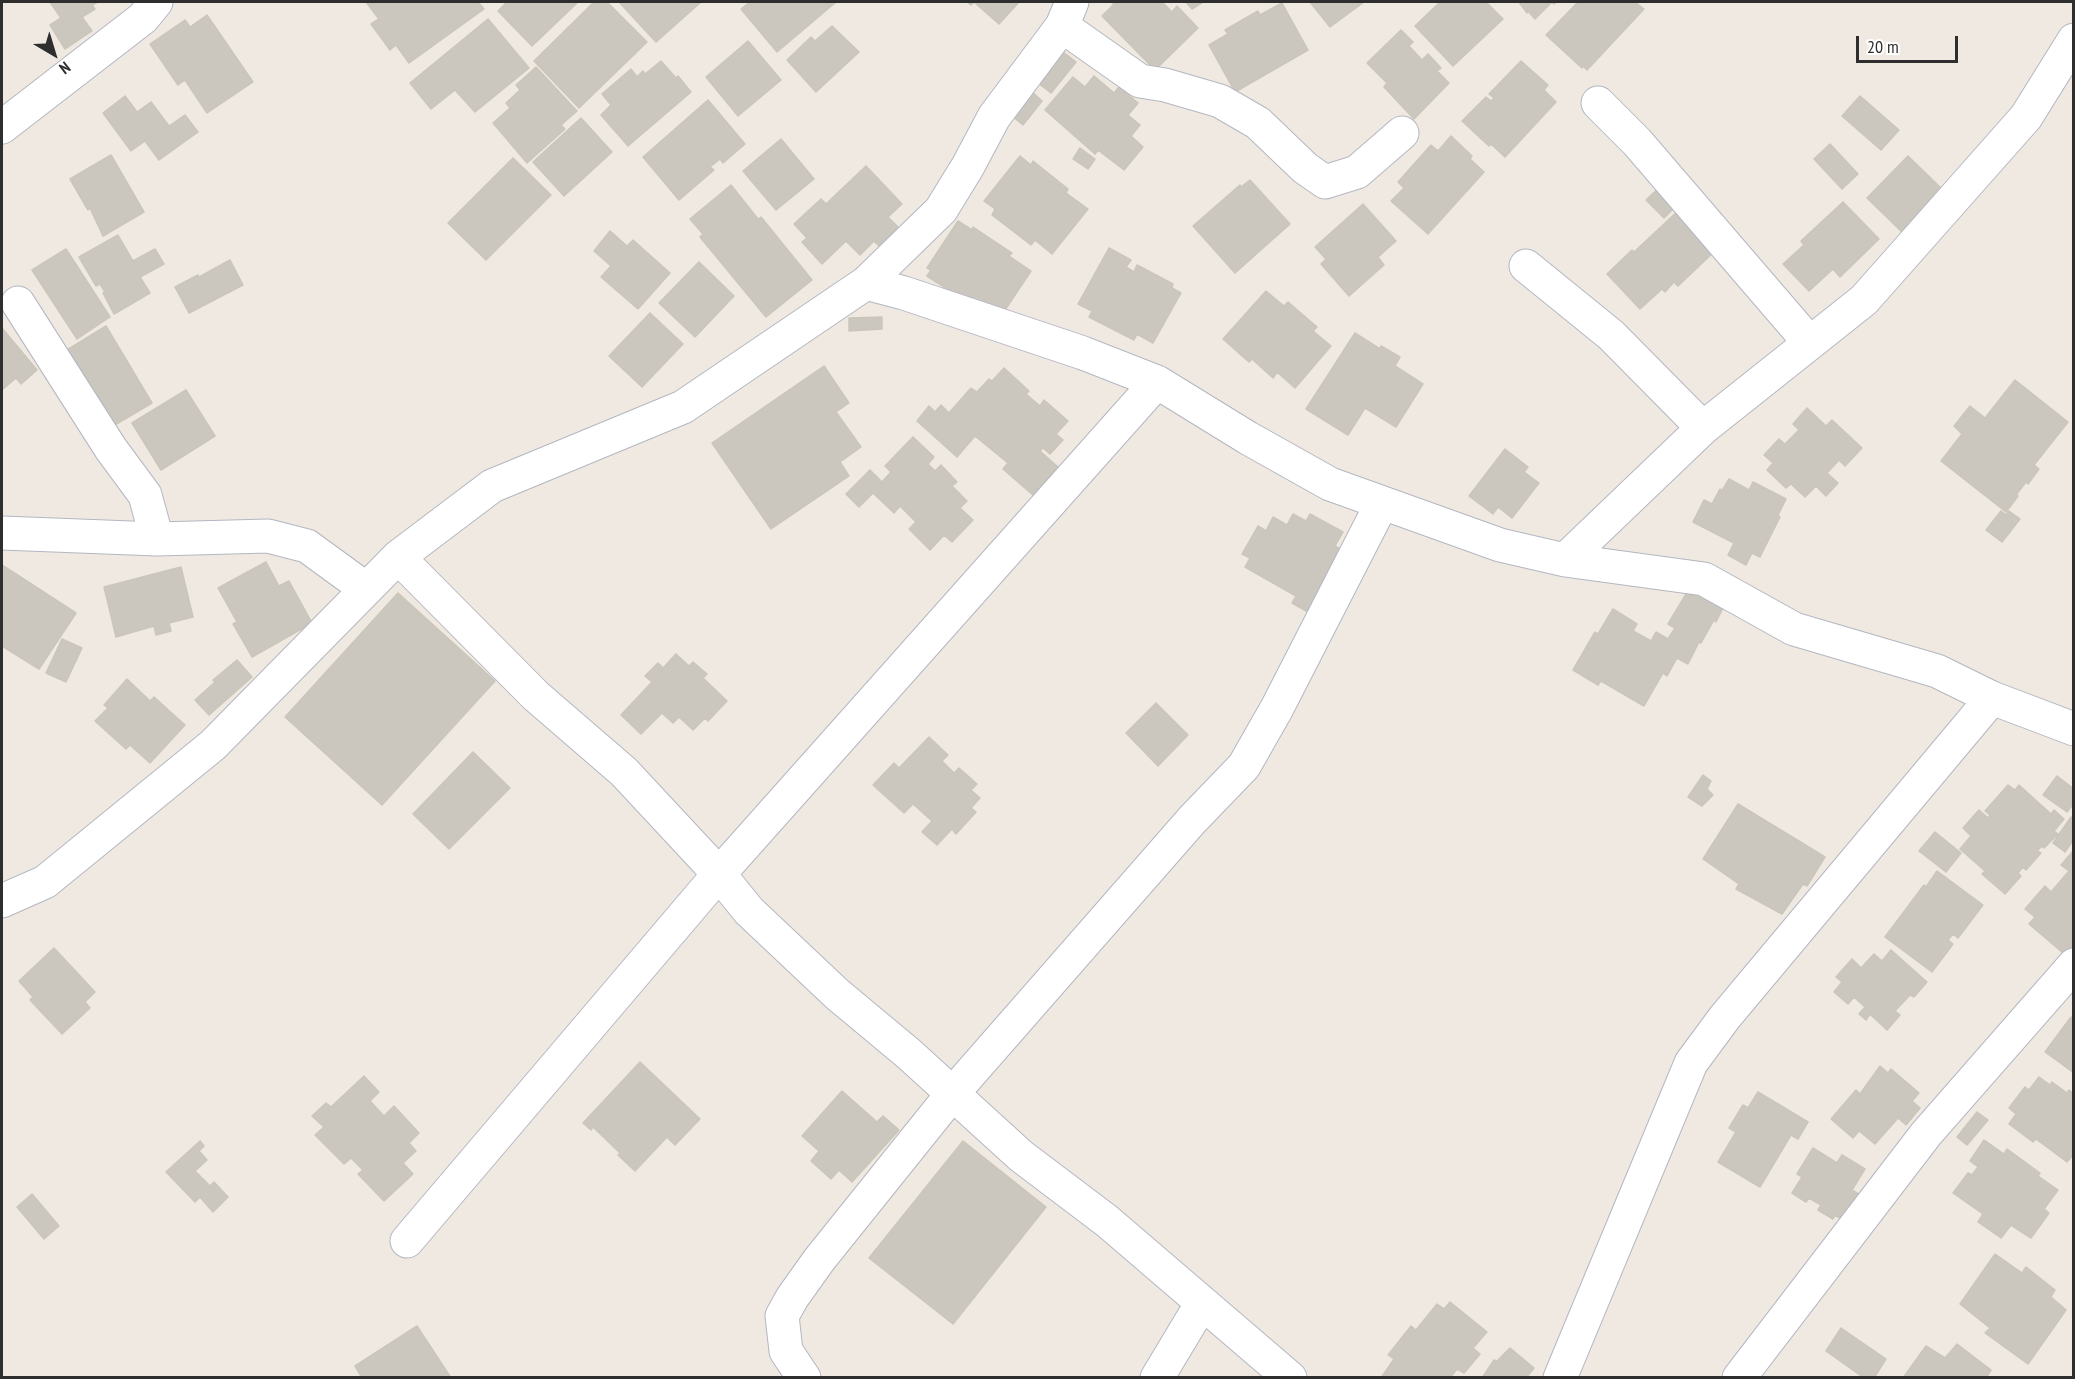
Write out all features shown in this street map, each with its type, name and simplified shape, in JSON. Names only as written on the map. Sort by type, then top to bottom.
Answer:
[{"type":"street","points":[[2,127],[143,18],[156,2]]},
{"type":"street","points":[[2,902],[45,882],[213,745],[398,557],[492,486],[683,407],[867,283],[941,210],[994,117],[1067,14],[1140,81],[1165,85],[1220,101],[1258,123],[1305,168],[1324,182],[1357,172],[1402,133]]},
{"type":"street","points":[[1565,560],[1703,428],[1863,300],[2026,117],[2073,40]]},
{"type":"street","points":[[1598,103],[1637,142],[1809,342]]},
{"type":"street","points":[[1526,266],[1611,335],[1703,428]]},
{"type":"street","points":[[867,283],[904,293],[1083,353],[1157,382],[1248,438],[1330,484],[1500,545],[1565,560],[1704,579],[1794,629],[1937,671],[1992,698],[2073,729]]},
{"type":"street","points":[[18,303],[111,449],[145,495],[156,539]]},
{"type":"street","points":[[407,1241],[720,874],[1157,382]]},
{"type":"street","points":[[804,1377],[786,1351],[782,1316],[819,1260],[953,1093],[1191,820],[1244,766],[1277,708],[1382,503]]},
{"type":"street","points":[[2,533],[156,539],[268,536],[308,546],[366,589]]},
{"type":"street","points":[[398,557],[536,696],[624,772],[720,874],[749,911],[837,994],[909,1054],[1021,1156],[1107,1221],[1290,1377]]},
{"type":"street","points":[[1560,1377],[1691,1063],[1725,1017],[1992,698]]},
{"type":"street","points":[[1740,1377],[1926,1134],[2073,965]]},
{"type":"street","points":[[1157,1377],[1202,1303]]},
{"type":"building","points":[[50,2],[98,2],[92,5],[95,9],[82,17],[92,31],[65,49],[50,25],[61,18]]},
{"type":"building","points":[[366,2],[478,2],[484,9],[409,63],[396,45],[390,50],[371,24],[379,19]]},
{"type":"building","points":[[507,2],[578,2],[532,46],[498,11]]},
{"type":"building","points":[[594,2],[607,2],[647,42],[579,108],[534,61]]},
{"type":"building","points":[[619,2],[701,2],[656,42]]},
{"type":"building","points":[[750,2],[836,2],[777,52],[741,9]]},
{"type":"building","points":[[974,2],[1019,2],[999,24]]},
{"type":"building","points":[[1111,2],[1162,2],[1172,12],[1177,6],[1198,28],[1155,70],[1102,16],[1114,4]]},
{"type":"building","points":[[1186,2],[1203,2],[1192,9]]},
{"type":"building","points":[[1310,2],[1364,2],[1330,27]]},
{"type":"building","points":[[1440,2],[1486,2],[1503,19],[1453,66],[1415,26]]},
{"type":"building","points":[[1519,2],[1552,2],[1535,19]]},
{"type":"building","points":[[1578,2],[1635,2],[1644,9],[1587,70],[1546,35]]},
{"type":"building","points":[[1282,3],[1308,50],[1235,92],[1209,45],[1228,34],[1225,30],[1258,11],[1260,15]]},
{"type":"building","points":[[207,15],[253,82],[207,113],[185,80],[178,85],[150,44],[185,20],[190,27]]},
{"type":"building","points":[[488,19],[529,68],[475,112],[455,90],[431,109],[410,83]]},
{"type":"building","points":[[832,26],[859,52],[816,92],[787,60],[811,37],[815,41]]},
{"type":"building","points":[[1401,30],[1413,42],[1409,46],[1422,60],[1428,54],[1441,68],[1437,71],[1449,83],[1414,119],[1384,87],[1387,83],[1367,63]]},
{"type":"building","points":[[748,41],[781,80],[738,116],[706,77]]},
{"type":"building","points":[[1058,48],[1076,62],[1051,93],[1033,79]]},
{"type":"building","points":[[661,61],[691,92],[628,146],[601,115],[611,105],[602,94],[631,69],[637,77],[643,71],[645,74]]},
{"type":"building","points":[[1521,61],[1548,85],[1544,90],[1556,102],[1505,157],[1491,144],[1489,146],[1462,121],[1486,97],[1491,101],[1494,98],[1489,94]]},
{"type":"building","points":[[536,67],[577,111],[561,125],[565,129],[527,163],[493,123],[510,108],[506,103],[520,90],[516,85]]},
{"type":"building","points":[[1094,76],[1114,93],[1119,87],[1138,103],[1128,115],[1140,125],[1131,136],[1143,147],[1124,170],[1098,150],[1095,154],[1045,110],[1073,77],[1085,87]]},
{"type":"building","points":[[1031,91],[1042,101],[1023,125],[1011,115]]},
{"type":"building","points":[[125,96],[137,112],[151,102],[169,126],[185,115],[198,132],[159,160],[145,141],[131,151],[103,113]]},
{"type":"building","points":[[1860,96],[1899,130],[1881,150],[1842,116]]},
{"type":"building","points":[[708,100],[745,144],[723,163],[720,159],[710,167],[714,170],[679,200],[643,157]]},
{"type":"building","points":[[581,118],[612,152],[564,196],[533,162]]},
{"type":"building","points":[[1451,136],[1472,156],[1470,159],[1484,172],[1428,234],[1391,201],[1404,188],[1398,182],[1431,145],[1438,151]]},
{"type":"building","points":[[781,139],[814,179],[776,210],[743,171]]},
{"type":"building","points":[[1830,144],[1858,174],[1842,189],[1814,159]]},
{"type":"building","points":[[1080,148],[1095,159],[1088,169],[1073,159]]},
{"type":"building","points":[[111,155],[144,212],[103,236],[90,208],[88,210],[70,179]]},
{"type":"building","points":[[1020,156],[1031,165],[1033,161],[1068,189],[1066,193],[1088,209],[1052,254],[1035,240],[1031,245],[992,215],[995,209],[984,201]]},
{"type":"building","points":[[1908,156],[1944,191],[1903,233],[1867,198]]},
{"type":"building","points":[[513,158],[551,195],[486,260],[448,223]]},
{"type":"building","points":[[866,166],[902,204],[888,217],[899,228],[879,246],[874,241],[860,255],[846,241],[822,264],[802,242],[807,238],[794,224],[821,199],[826,204]]},
{"type":"building","points":[[1250,180],[1290,224],[1235,273],[1193,226],[1240,185],[1241,187]]},
{"type":"building","points":[[731,185],[758,219],[761,217],[812,280],[766,317],[700,237],[703,234],[690,219]]},
{"type":"building","points":[[1662,185],[1679,203],[1664,218],[1646,200]]},
{"type":"building","points":[[1843,202],[1879,239],[1840,277],[1833,269],[1809,291],[1783,264],[1804,245],[1801,241]]},
{"type":"building","points":[[1363,204],[1396,241],[1378,257],[1384,265],[1349,296],[1321,264],[1326,259],[1315,247]]},
{"type":"building","points":[[1679,210],[1717,249],[1678,286],[1674,282],[1665,292],[1662,289],[1640,309],[1607,274]]},
{"type":"building","points":[[958,221],[972,230],[973,227],[1012,253],[1009,256],[1031,271],[1001,316],[976,308],[927,276],[931,270],[927,268]]},
{"type":"building","points":[[610,231],[627,246],[633,240],[670,273],[638,309],[601,277],[611,266],[594,251]]},
{"type":"building","points":[[118,235],[133,261],[155,249],[164,264],[140,277],[150,293],[114,314],[103,293],[105,292],[100,284],[96,286],[79,257]]},
{"type":"building","points":[[1109,248],[1131,260],[1126,267],[1134,272],[1137,265],[1173,284],[1172,288],[1181,293],[1153,343],[1137,334],[1134,340],[1089,317],[1092,311],[1078,304]]},
{"type":"building","points":[[66,249],[110,317],[77,339],[32,270]]},
{"type":"building","points":[[230,260],[243,285],[189,313],[175,287],[198,275],[200,278]]},
{"type":"building","points":[[699,262],[734,296],[695,337],[659,303]]},
{"type":"building","points":[[1266,291],[1284,306],[1288,302],[1317,327],[1313,331],[1331,346],[1295,388],[1277,372],[1273,378],[1252,359],[1249,362],[1223,339]]},
{"type":"building","points":[[650,313],[683,344],[642,387],[609,356]]},
{"type":"building","points":[[882,317],[882,329],[849,331],[849,318]]},
{"type":"building","points":[[106,326],[152,403],[113,426],[67,350]]},
{"type":"building","points":[[2,328],[37,370],[21,384],[16,378],[2,390]]},
{"type":"building","points":[[1355,333],[1380,349],[1381,346],[1400,357],[1395,366],[1423,384],[1396,427],[1365,408],[1348,435],[1306,409]]},
{"type":"building","points":[[824,366],[849,403],[836,412],[861,447],[840,462],[849,476],[771,529],[712,443]]},
{"type":"building","points":[[1004,368],[1029,391],[1026,394],[1040,406],[1044,400],[1068,421],[1056,434],[1063,440],[1050,454],[1043,448],[1040,451],[1058,467],[1033,495],[1003,469],[1008,463],[975,436],[957,457],[917,421],[929,406],[935,412],[941,405],[949,413],[971,388],[977,392]]},
{"type":"building","points":[[2015,380],[2068,422],[2034,465],[2039,469],[2016,495],[2018,496],[2006,512],[1941,461],[1962,434],[1954,426],[1970,406],[1985,418]]},
{"type":"building","points":[[186,390],[215,436],[161,470],[132,423]]},
{"type":"building","points":[[1807,408],[1826,426],[1832,420],[1862,448],[1845,466],[1839,460],[1827,473],[1838,483],[1826,496],[1816,486],[1805,497],[1791,484],[1786,488],[1767,470],[1773,463],[1764,455],[1779,439],[1785,444],[1799,430],[1793,424]]},
{"type":"building","points":[[913,437],[934,457],[928,464],[935,471],[941,465],[957,482],[952,486],[967,501],[960,508],[973,520],[952,542],[944,535],[930,550],[909,529],[916,522],[900,506],[894,513],[873,493],[859,507],[846,494],[870,470],[882,482],[891,472],[885,466]]},
{"type":"building","points":[[1505,449],[1528,467],[1524,472],[1539,483],[1512,518],[1498,507],[1493,514],[1469,496]]},
{"type":"building","points":[[1729,479],[1749,490],[1753,482],[1786,499],[1778,515],[1780,517],[1760,557],[1752,553],[1746,565],[1728,555],[1734,543],[1693,522],[1704,500],[1712,504],[1720,489],[1722,491]]},
{"type":"building","points":[[2001,511],[2006,515],[2009,511],[2020,519],[2002,542],[1986,530]]},
{"type":"building","points":[[1293,514],[1306,521],[1310,514],[1343,532],[1335,546],[1348,554],[1317,617],[1292,603],[1296,596],[1245,567],[1250,558],[1242,554],[1258,526],[1266,531],[1273,517],[1287,525]]},
{"type":"building","points":[[266,562],[279,586],[289,581],[312,623],[252,657],[233,624],[237,622],[218,588]]},
{"type":"building","points":[[2,565],[76,613],[39,669],[2,646]]},
{"type":"building","points":[[181,567],[193,617],[169,623],[171,631],[156,635],[154,626],[116,637],[104,587]]},
{"type":"building","points":[[1689,589],[1706,599],[1711,591],[1723,608],[1716,622],[1714,620],[1701,643],[1699,642],[1688,664],[1677,658],[1667,676],[1663,673],[1644,706],[1601,681],[1598,685],[1573,670],[1595,632],[1598,634],[1613,609],[1637,624],[1633,631],[1651,641],[1656,632],[1668,639],[1675,628],[1668,624]]},
{"type":"building","points":[[398,593],[495,681],[382,805],[285,717]]},
{"type":"building","points":[[62,639],[82,648],[66,682],[46,673]]},
{"type":"building","points":[[676,654],[689,666],[693,662],[707,674],[703,678],[727,701],[708,721],[705,718],[693,730],[679,717],[673,723],[662,713],[641,734],[621,715],[652,682],[645,676],[658,663],[663,668]]},
{"type":"building","points":[[237,660],[252,677],[209,715],[195,700],[215,682],[213,680]]},
{"type":"building","points":[[127,679],[150,701],[154,697],[185,725],[150,763],[130,745],[126,749],[95,721],[108,708],[104,705]]},
{"type":"building","points":[[1156,703],[1188,735],[1158,766],[1126,733]]},
{"type":"building","points":[[929,737],[948,755],[942,761],[954,773],[959,768],[977,784],[971,790],[980,798],[971,808],[976,812],[956,834],[952,829],[937,845],[922,832],[932,821],[913,804],[904,813],[873,785],[894,763],[899,768]]},
{"type":"building","points":[[473,752],[510,788],[449,849],[413,814]]},
{"type":"building","points":[[1703,775],[1711,781],[1707,789],[1713,795],[1702,806],[1688,797]]},
{"type":"building","points":[[2057,776],[2074,789],[2074,803],[2067,812],[2043,795]]},
{"type":"building","points":[[2008,785],[2015,790],[2019,785],[2051,814],[2054,810],[2064,819],[2054,831],[2058,834],[2044,848],[2042,846],[2037,851],[2041,853],[2026,870],[2023,867],[2018,873],[2021,876],[2005,894],[1982,874],[1985,871],[1960,849],[1971,836],[1963,828],[1979,810],[1988,818],[1990,815],[1985,811]]},
{"type":"building","points":[[1738,804],[1825,857],[1807,886],[1803,884],[1782,914],[1736,889],[1739,884],[1703,859]]},
{"type":"building","points":[[2071,817],[2074,819],[2074,839],[2065,852],[2053,843]]},
{"type":"building","points":[[1935,832],[1961,853],[1946,872],[1919,851]]},
{"type":"building","points":[[2074,850],[2074,953],[2069,958],[2029,924],[2035,917],[2025,909],[2045,886],[2051,892],[2069,871],[2061,865]]},
{"type":"building","points":[[1937,871],[1983,905],[1958,938],[1953,934],[1948,940],[1953,944],[1932,972],[1885,937]]},
{"type":"building","points":[[54,948],[95,992],[85,1002],[90,1008],[62,1034],[30,1000],[33,997],[19,981]]},
{"type":"building","points":[[1891,950],[1927,982],[1914,997],[1910,995],[1895,1011],[1900,1015],[1887,1030],[1870,1014],[1866,1020],[1859,1014],[1865,1007],[1854,997],[1848,1004],[1834,992],[1842,982],[1836,977],[1852,959],[1861,968],[1874,954],[1882,961]]},
{"type":"building","points":[[2071,1017],[2074,1019],[2074,1073],[2045,1052]]},
{"type":"building","points":[[640,1062],[700,1119],[675,1145],[667,1137],[635,1171],[593,1127],[591,1130],[583,1123]]},
{"type":"building","points":[[1880,1066],[1888,1073],[1891,1069],[1919,1093],[1912,1101],[1920,1108],[1906,1125],[1898,1118],[1875,1144],[1859,1131],[1853,1138],[1831,1119],[1856,1090],[1860,1094]]},
{"type":"building","points":[[364,1076],[379,1092],[370,1101],[384,1116],[394,1106],[419,1133],[409,1143],[416,1151],[403,1163],[413,1174],[384,1201],[358,1174],[363,1170],[351,1158],[344,1164],[315,1135],[324,1127],[312,1116],[326,1103],[331,1107]]},
{"type":"building","points":[[2039,1077],[2050,1085],[2052,1082],[2067,1093],[2069,1090],[2074,1094],[2074,1154],[2067,1162],[2036,1139],[2033,1142],[2009,1124],[2016,1114],[2009,1108],[2025,1087],[2029,1090]]},
{"type":"building","points":[[842,1091],[877,1122],[883,1116],[899,1130],[852,1182],[839,1170],[831,1179],[811,1161],[819,1151],[802,1136]]},
{"type":"building","points":[[1758,1092],[1808,1122],[1798,1139],[1791,1135],[1760,1187],[1718,1162],[1736,1132],[1729,1128],[1743,1105],[1748,1108]]},
{"type":"building","points":[[1977,1112],[1988,1120],[1967,1145],[1957,1137]]},
{"type":"building","points":[[1984,1140],[2004,1154],[2007,1149],[2040,1173],[2038,1176],[2058,1190],[2044,1209],[2049,1213],[2031,1238],[2011,1225],[2001,1238],[1978,1222],[1983,1214],[1953,1193],[1968,1173],[1972,1175],[1978,1167],[1970,1161]]},
{"type":"building","points":[[200,1141],[204,1146],[199,1151],[207,1160],[195,1171],[210,1186],[214,1182],[228,1197],[213,1212],[200,1197],[195,1202],[166,1172]]},
{"type":"building","points":[[963,1141],[1046,1207],[953,1324],[869,1258]]},
{"type":"building","points":[[1813,1148],[1837,1163],[1842,1155],[1865,1169],[1852,1190],[1862,1196],[1848,1223],[1835,1215],[1833,1219],[1818,1210],[1821,1205],[1809,1198],[1806,1202],[1792,1193],[1802,1177],[1797,1174]]},
{"type":"building","points":[[32,1194],[59,1226],[44,1239],[17,1207]]},
{"type":"building","points":[[1995,1254],[2022,1273],[2026,1267],[2055,1290],[2051,1297],[2066,1310],[2028,1364],[1985,1333],[1990,1328],[1960,1304]]},
{"type":"building","points":[[1450,1302],[1487,1332],[1473,1348],[1480,1354],[1464,1373],[1457,1369],[1450,1378],[1381,1378],[1394,1359],[1388,1355],[1411,1326],[1416,1330],[1437,1304],[1444,1309]]},
{"type":"building","points":[[417,1326],[451,1378],[362,1378],[355,1366]]},
{"type":"building","points":[[1841,1328],[1886,1359],[1874,1378],[1864,1378],[1826,1351]]},
{"type":"building","points":[[1957,1344],[1991,1370],[1986,1378],[1903,1378],[1926,1346],[1945,1358]]},
{"type":"building","points":[[1510,1348],[1534,1368],[1526,1378],[1482,1378],[1494,1360],[1497,1361]]}]
